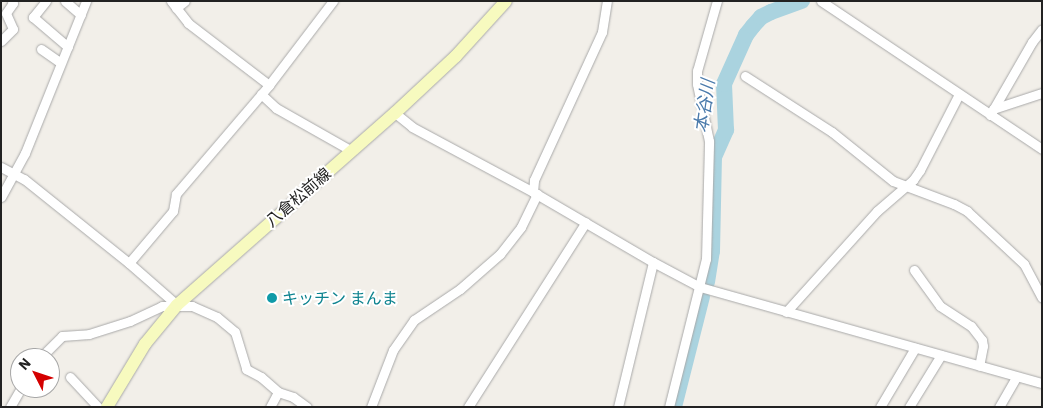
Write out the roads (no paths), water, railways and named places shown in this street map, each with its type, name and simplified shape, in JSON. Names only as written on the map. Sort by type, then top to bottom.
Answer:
[{"type":"main road","name":"八倉松前線","points":[[108,407],[145,344],[176,306],[395,113],[456,56],[506,1]]},
{"type":"street","points":[[1,40],[13,30],[6,13],[13,3],[12,1]]},
{"type":"street","points":[[46,1],[33,17],[68,47]]},
{"type":"street","points":[[64,1],[81,15]]},
{"type":"street","points":[[1,197],[15,174],[86,1]]},
{"type":"street","points":[[185,1],[173,4],[188,23],[269,85]]},
{"type":"street","points":[[129,263],[173,211],[176,194],[269,85],[333,1]]},
{"type":"street","points":[[372,407],[393,350],[414,320],[460,290],[500,254],[521,227],[535,193],[534,180],[602,32],[607,1]]},
{"type":"street","points":[[669,407],[700,287],[706,246],[708,141],[697,84],[697,71],[717,1]]},
{"type":"street","points":[[822,1],[959,94],[992,112],[1042,149]]},
{"type":"street","points":[[992,112],[1032,42],[1042,29]]},
{"type":"street","points":[[40,49],[61,63]]},
{"type":"street","points":[[745,76],[832,132],[893,181],[967,211],[1024,264],[1042,298]]},
{"type":"street","points":[[261,94],[276,108],[352,151]]},
{"type":"street","points":[[786,312],[877,210],[907,186],[920,170],[959,94]]},
{"type":"street","points":[[992,112],[1042,94]]},
{"type":"street","points":[[395,113],[412,127],[535,193],[653,262],[700,287],[1042,383]]},
{"type":"street","points":[[1,167],[15,174],[129,263],[176,306]]},
{"type":"street","points":[[468,407],[586,222]]},
{"type":"street","points":[[618,407],[653,262]]},
{"type":"street","points":[[914,270],[940,306],[971,326],[982,340],[984,346],[979,366]]},
{"type":"street","points":[[50,348],[62,336],[89,334],[130,321],[162,306],[192,306],[203,310],[230,326],[235,332],[246,369],[261,377],[278,392],[292,397],[306,407]]},
{"type":"street","points":[[880,407],[915,348]]},
{"type":"street","points":[[909,407],[941,355]]},
{"type":"street","points":[[70,377],[98,407]]},
{"type":"street","points":[[999,407],[1016,377]]},
{"type":"street","points":[[270,407],[278,392]]},
{"type":"waterway","name":"本谷川","points":[[707,282],[712,251],[714,157],[726,130],[724,84],[746,35],[761,17],[802,1]]},
{"type":"waterway","name":"本谷川","points":[[674,407],[702,296]]},
{"type":"place","name":"キッチン まんま","points":[[272,298]]}]
